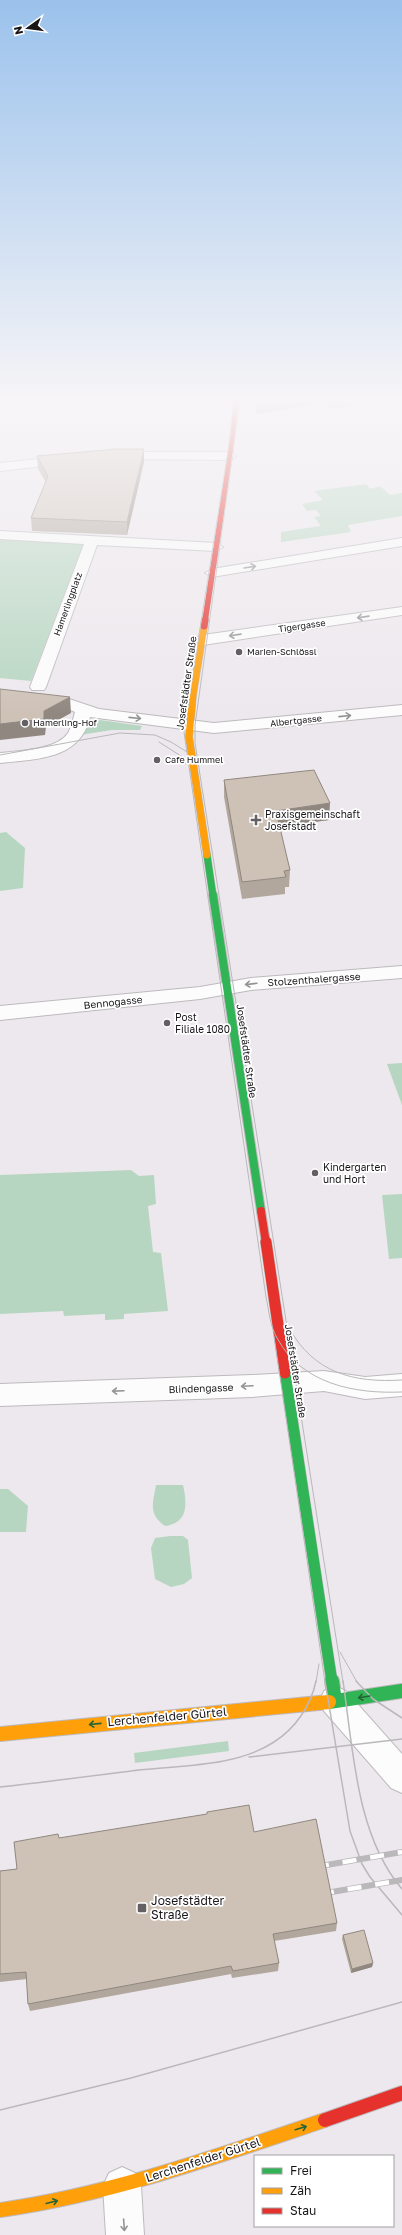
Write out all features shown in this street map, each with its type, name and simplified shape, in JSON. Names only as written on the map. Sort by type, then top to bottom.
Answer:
[{"type":"street","name":"Josefstädter Straße","points":[[222,506],[190,724],[190,748],[335,1702]]},
{"type":"street","points":[[0,535],[92,540],[114,543],[216,547]]},
{"type":"street","name":"Hamerlingplatz","points":[[35,692],[92,540]]},
{"type":"street","points":[[212,573],[402,542]]},
{"type":"street","name":"Tigergasse","points":[[203,640],[402,612]]},
{"type":"street","points":[[0,695],[35,692]]},
{"type":"street","name":"Albertgasse","points":[[35,692],[90,712],[214,728],[402,710]]},
{"type":"street","points":[[0,758],[38,752],[66,744],[90,712]]},
{"type":"street","name":"Stolzenthalergasse","points":[[226,988],[251,984],[402,972]]},
{"type":"street","name":"Bennogasse","points":[[0,1013],[200,993],[226,988]]},
{"type":"street","name":"Blindengasse","points":[[0,1395],[324,1381],[365,1388],[402,1385]]},
{"type":"street","name":"Lerchenfelder Gürtel","points":[[0,1734],[170,1716],[335,1702],[402,1691]]},
{"type":"street","points":[[335,1702],[402,1776]]},
{"type":"street","name":"Lerchenfelder Gürtel","points":[[0,2210],[28,2208],[122,2186],[316,2124],[402,2093]]},
{"type":"street","points":[[122,2186],[125,2235]]},
{"type":"green space","points":[[304,506],[402,506],[402,516],[348,525],[351,532],[281,542],[281,532],[321,526],[314,517],[321,516],[316,510],[307,511]]},
{"type":"green space","points":[[0,538],[85,541],[31,681],[0,678]]},
{"type":"green space","points":[[100,720],[142,726],[140,730],[112,730],[80,735],[89,725]]},
{"type":"green space","points":[[6,832],[25,848],[23,888],[0,891],[0,833]]},
{"type":"green space","points":[[402,1063],[402,1105],[387,1064]]},
{"type":"green space","points":[[131,1170],[139,1176],[154,1175],[156,1204],[148,1206],[153,1252],[161,1253],[168,1311],[124,1314],[124,1319],[105,1320],[105,1314],[64,1316],[63,1311],[0,1314],[0,1175]]},
{"type":"green space","points":[[402,1194],[402,1258],[389,1259],[382,1195]]},
{"type":"green space","points":[[156,1485],[183,1485],[185,1499],[184,1511],[178,1521],[173,1524],[165,1526],[156,1517],[153,1503]]},
{"type":"green space","points":[[0,1489],[8,1489],[28,1506],[26,1532],[0,1532]]},
{"type":"green space","points":[[183,1536],[188,1540],[192,1578],[184,1584],[171,1587],[155,1579],[151,1548],[155,1538]]},
{"type":"green space","points":[[228,1741],[229,1751],[135,1763],[134,1753]]},
{"type":"building","points":[[36,506],[131,506],[127,522],[31,518]]},
{"type":"building","points":[[0,689],[70,697],[44,711],[44,719],[0,724]]},
{"type":"building","points":[[314,770],[330,803],[276,811],[290,870],[284,871],[286,877],[242,882],[224,780]]},
{"type":"building","name":"Josefstädter Straße","points":[[249,1805],[254,1832],[316,1819],[337,1923],[273,1934],[279,1963],[233,1971],[231,1966],[28,2004],[26,1972],[0,1974],[0,1871],[17,1869],[14,1842],[58,1834],[59,1838],[207,1814],[207,1812]]},
{"type":"building","points":[[364,1930],[373,1963],[352,1969],[343,1935]]},
{"type":"tram line","points":[[187,752],[184,732],[219,506]]},
{"type":"tram line","points":[[225,506],[195,725],[195,743],[292,1358]]},
{"type":"tram line","points":[[0,755],[120,733],[155,735],[171,742],[187,752]]},
{"type":"tram line","points":[[159,742],[181,756],[186,764]]},
{"type":"tram line","points":[[187,752],[266,1297],[270,1318],[277,1338],[292,1358]]},
{"type":"tram line","points":[[289,1328],[310,1356],[336,1372],[351,1377],[367,1379],[402,1380]]},
{"type":"tram line","points":[[274,1336],[325,1682]]},
{"type":"tram line","points":[[292,1358],[300,1366],[315,1376],[331,1383],[366,1391],[402,1392]]},
{"type":"tram line","points":[[292,1358],[343,1682]]},
{"type":"tram line","points":[[340,1652],[357,1682]]},
{"type":"tram line","points":[[316,1682],[319,1664]]},
{"type":"tram line","points":[[0,1787],[139,1770],[208,1764],[243,1756],[274,1742],[296,1723],[310,1699],[316,1681]]},
{"type":"tram line","points":[[325,1681],[336,1747]]},
{"type":"tram line","points":[[343,1681],[352,1745]]},
{"type":"tram line","points":[[356,1681],[373,1699],[402,1718]]},
{"type":"tram line","points":[[352,1745],[402,1739]]},
{"type":"tram line","points":[[336,1747],[352,1745]]},
{"type":"tram line","points":[[352,1745],[359,1790],[366,1818],[375,1844],[387,1868],[402,1889]]},
{"type":"tram line","points":[[249,1757],[336,1747]]},
{"type":"tram line","points":[[336,1747],[350,1831],[362,1864],[370,1877],[402,1915]]},
{"type":"tram line","points":[[0,2110],[131,2078],[402,2002]]},
{"type":"railway","points":[[315,1867],[402,1852]]},
{"type":"railway","points":[[320,1894],[402,1880]]},
{"type":"traffic: fast","points":[[207,855],[261,1211]]},
{"type":"traffic: fast","points":[[285,1373],[335,1701]]},
{"type":"traffic: fast","points":[[329,1702],[402,1691]]},
{"type":"traffic: slow","points":[[204,626],[193,694],[189,737],[207,855]]},
{"type":"traffic: slow","points":[[0,1734],[329,1702]]},
{"type":"traffic: slow","points":[[0,2210],[83,2196],[165,2174],[325,2120]]},
{"type":"traffic: jam","points":[[204,626],[222,506]]},
{"type":"traffic: jam","points":[[261,1211],[285,1373]]},
{"type":"traffic: jam","points":[[325,2120],[402,2093]]},
{"type":"place","name":"Marien-Schlössl","points":[[239,652]]},
{"type":"place","name":"Hamerling-Hof","points":[[25,723]]},
{"type":"place","name":"Cafe Hummel","points":[[157,760]]},
{"type":"place","name":"Praxisgemeinschaft Josefstadt","points":[[256,820]]},
{"type":"place","name":"Post Filiale 1080","points":[[167,1023]]},
{"type":"place","name":"Kindergarten und Hort","points":[[315,1173]]},
{"type":"place","name":"Josefstädter Straße","points":[[142,1908]]}]
